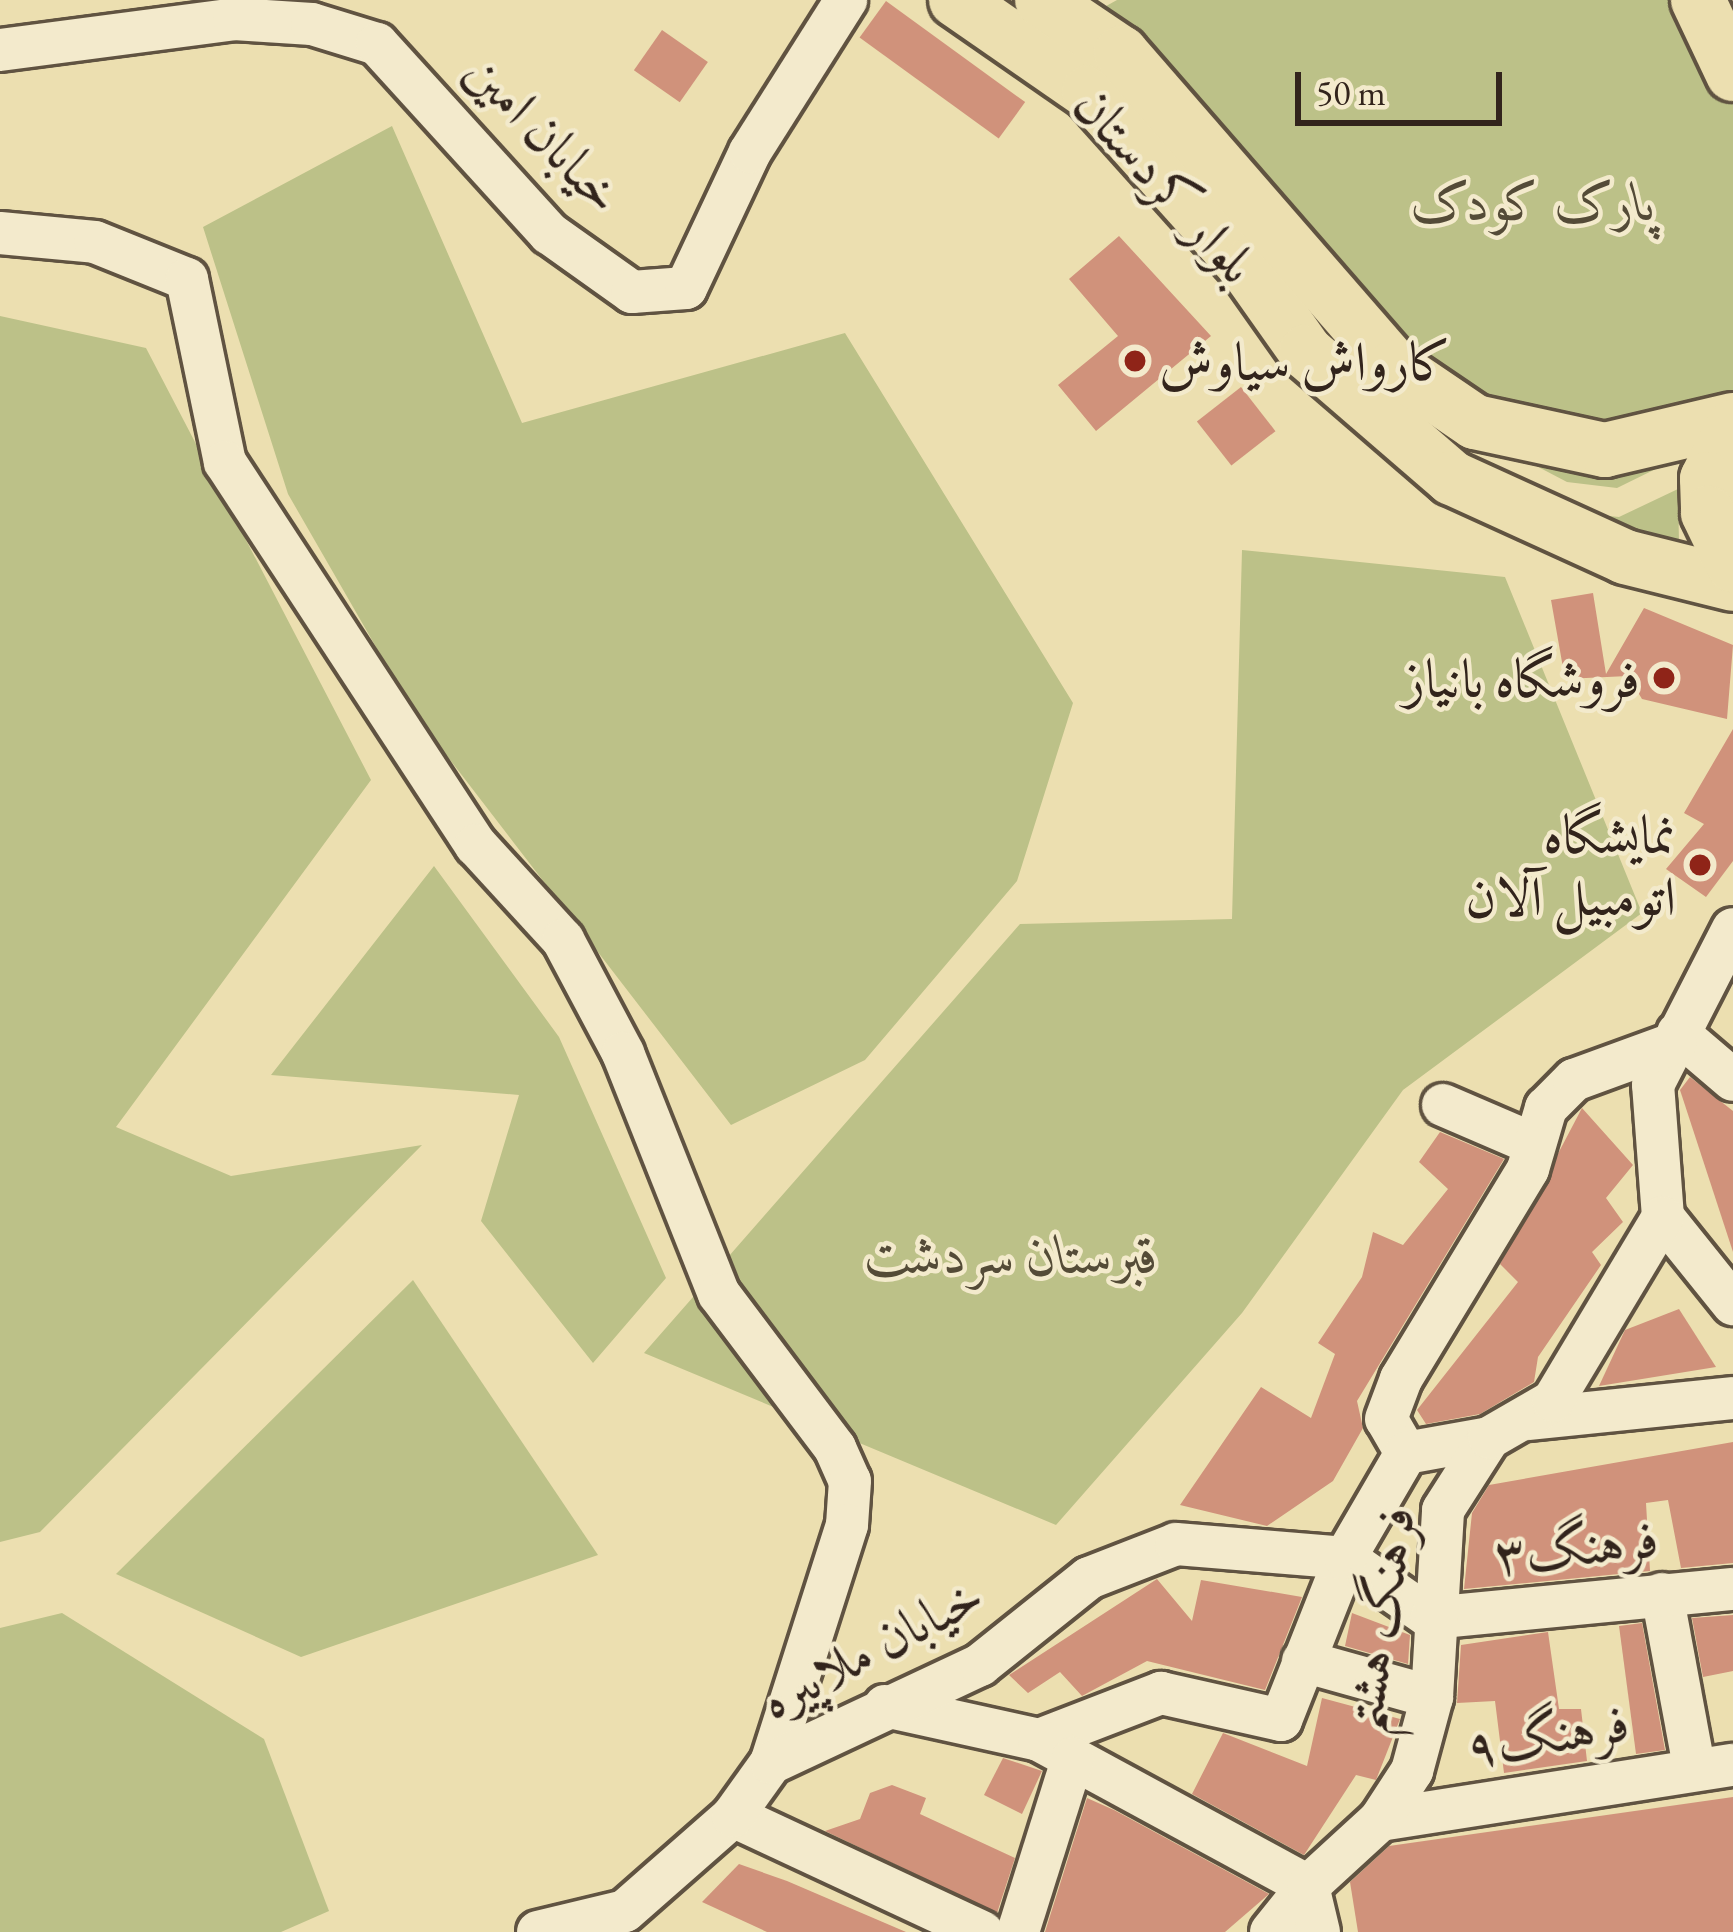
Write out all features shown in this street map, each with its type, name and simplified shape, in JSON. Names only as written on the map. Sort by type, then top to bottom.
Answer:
[{"type":"main road","name":"بلوار کردستان","points":[[956,0],[1122,90]]},
{"type":"main road","name":"بلوار کردستان","points":[[1042,0],[1171,144],[1394,367],[1475,422],[1605,450],[1733,423]]},
{"type":"main road","points":[[1698,0],[1733,74]]},
{"type":"main road","name":"بلوار کردستان","points":[[1171,144],[1306,352],[1452,478],[1625,557],[1733,584]]},
{"type":"main road","points":[[1733,423],[1707,479],[1708,513],[1733,565]]},
{"type":"street","name":"خیابان امین","points":[[0,50],[234,19],[312,24],[376,44],[548,233],[632,292],[686,288],[750,152],[846,0]]},
{"type":"street","points":[[0,233],[95,242],[188,279],[225,462],[476,845],[563,940],[623,1053],[719,1294],[835,1448],[850,1481],[848,1525],[772,1763]]},
{"type":"street","points":[[1733,929],[1653,1085],[1663,1217],[1733,1304]]},
{"type":"street","points":[[1676,1038],[1733,1080]]},
{"type":"street","points":[[1406,1453],[1386,1419],[1396,1391],[1528,1169],[1529,1142],[1574,1080],[1676,1038]]},
{"type":"street","points":[[1443,1106],[1529,1142]]},
{"type":"street","points":[[1056,1749],[1161,1693],[1281,1720],[1345,1558],[1406,1453],[1489,1438],[1553,1401],[1663,1217]]},
{"type":"street","points":[[1529,1419],[1733,1398]]},
{"type":"street","name":"فرهنگ هشتم","points":[[1271,1932],[1308,1886],[1380,1820],[1412,1771],[1432,1697],[1431,1618],[1443,1510],[1489,1438]]},
{"type":"street","name":"خیابان ملاپیره","points":[[538,1932],[621,1922],[733,1816],[772,1763],[980,1665],[1089,1578],[1176,1544],[1345,1558]]},
{"type":"street","points":[[1345,1558],[1431,1618]]},
{"type":"street","name":"فرهنگ۳","points":[[1431,1618],[1733,1589]]},
{"type":"street","points":[[1662,1594],[1714,1766]]},
{"type":"street","points":[[1303,1661],[1432,1697]]},
{"type":"street","points":[[885,1706],[1056,1749],[1308,1886],[1319,1932]]},
{"type":"street","points":[[1018,1932],[1056,1749]]},
{"type":"street","name":"فرهنگ۹","points":[[1380,1820],[1714,1766]]},
{"type":"street","points":[[733,1816],[982,1932]]},
{"type":"green space","name":"پارک کودک","points":[[1117,0],[1690,0],[1733,94],[1733,406],[1674,460],[1617,488],[1567,482],[1475,434],[1099,10]]},
{"type":"green space","points":[[392,126],[522,423],[845,333],[1073,703],[1017,881],[865,1060],[731,1125],[414,713],[288,494],[203,227]]},
{"type":"green space","points":[[1180,150],[1392,406],[1494,479],[1578,513],[1619,517],[1678,489],[1679,543],[1569,526],[1384,414]]},
{"type":"green space","points":[[0,316],[146,348],[371,780],[116,1127],[231,1176],[422,1145],[40,1532],[0,1542]]},
{"type":"green space","name":"قبرستان سردشت","points":[[1242,550],[1505,577],[1642,913],[1403,1090],[1242,1313],[1056,1525],[644,1353],[1020,924],[1232,919]]},
{"type":"green space","points":[[434,866],[559,1037],[666,1278],[593,1363],[481,1221],[519,1095],[271,1075]]},
{"type":"green space","points":[[413,1280],[598,1555],[301,1657],[116,1574]]},
{"type":"green space","points":[[62,1613],[264,1739],[329,1911],[281,1932],[0,1932],[0,1628]]},
{"type":"building","points":[[886,1],[1025,102],[999,139],[860,37]]},
{"type":"building","points":[[662,30],[708,62],[680,102],[634,70]]},
{"type":"building","name":"کارواش سیاوش","points":[[1119,236],[1211,336],[1096,431],[1058,385],[1118,336],[1069,279]]},
{"type":"building","points":[[1241,387],[1275,431],[1231,466],[1197,421]]},
{"type":"building","points":[[1593,593],[1606,674],[1644,608],[1733,645],[1727,719],[1642,699],[1628,676],[1565,679],[1551,600]]},
{"type":"building","points":[[1733,729],[1733,861],[1706,897],[1666,869],[1704,824],[1684,813]]},
{"type":"building","points":[[1690,1077],[1733,1111],[1733,1252],[1680,1090]]},
{"type":"building","points":[[1582,1108],[1633,1165],[1606,1198],[1623,1222],[1592,1252],[1601,1265],[1538,1357],[1534,1382],[1480,1414],[1426,1424],[1417,1410],[1518,1282],[1500,1264]]},
{"type":"building","points":[[1440,1132],[1504,1159],[1357,1401],[1363,1428],[1333,1481],[1267,1526],[1180,1505],[1261,1387],[1311,1418],[1335,1354],[1318,1343],[1362,1277],[1373,1232],[1403,1245],[1448,1189],[1419,1162]]},
{"type":"building","points":[[1679,1309],[1716,1367],[1599,1386],[1625,1330]]},
{"type":"building","points":[[1733,1442],[1733,1563],[1681,1568],[1668,1500],[1646,1503],[1650,1571],[1464,1589],[1472,1513],[1489,1485]]},
{"type":"building","points":[[1157,1579],[1192,1621],[1201,1580],[1302,1597],[1265,1690],[1147,1661],[1082,1696],[1060,1672],[1028,1693],[1009,1675]]},
{"type":"building","points":[[1352,1613],[1410,1635],[1408,1664],[1345,1646]]},
{"type":"building","points":[[1733,1615],[1733,1671],[1703,1677],[1692,1618]]},
{"type":"building","points":[[1642,1623],[1665,1750],[1636,1754],[1619,1626]]},
{"type":"building","points":[[1548,1632],[1559,1709],[1581,1709],[1587,1761],[1504,1773],[1495,1701],[1457,1703],[1461,1645]]},
{"type":"building","points":[[1322,1698],[1400,1719],[1376,1780],[1356,1775],[1304,1855],[1192,1794],[1223,1733],[1307,1766]]},
{"type":"building","points":[[1003,1758],[1042,1771],[1022,1814],[984,1795]]},
{"type":"building","points":[[892,1785],[926,1798],[920,1814],[1015,1858],[997,1913],[825,1831],[860,1819],[870,1793]]},
{"type":"building","points":[[1733,1797],[1733,1932],[1358,1932],[1350,1882],[1389,1846]]},
{"type":"building","points":[[1087,1798],[1269,1894],[1225,1932],[1045,1932]]},
{"type":"building","points":[[739,1864],[906,1932],[767,1932],[702,1902]]},
{"type":"place","name":"کارواش سیاوش","points":[[1135,361]]},
{"type":"place","name":"فروشگاه بانیاز","points":[[1664,678]]},
{"type":"place","name":"نمایشگاه اتومبیل آلان","points":[[1700,865]]}]
